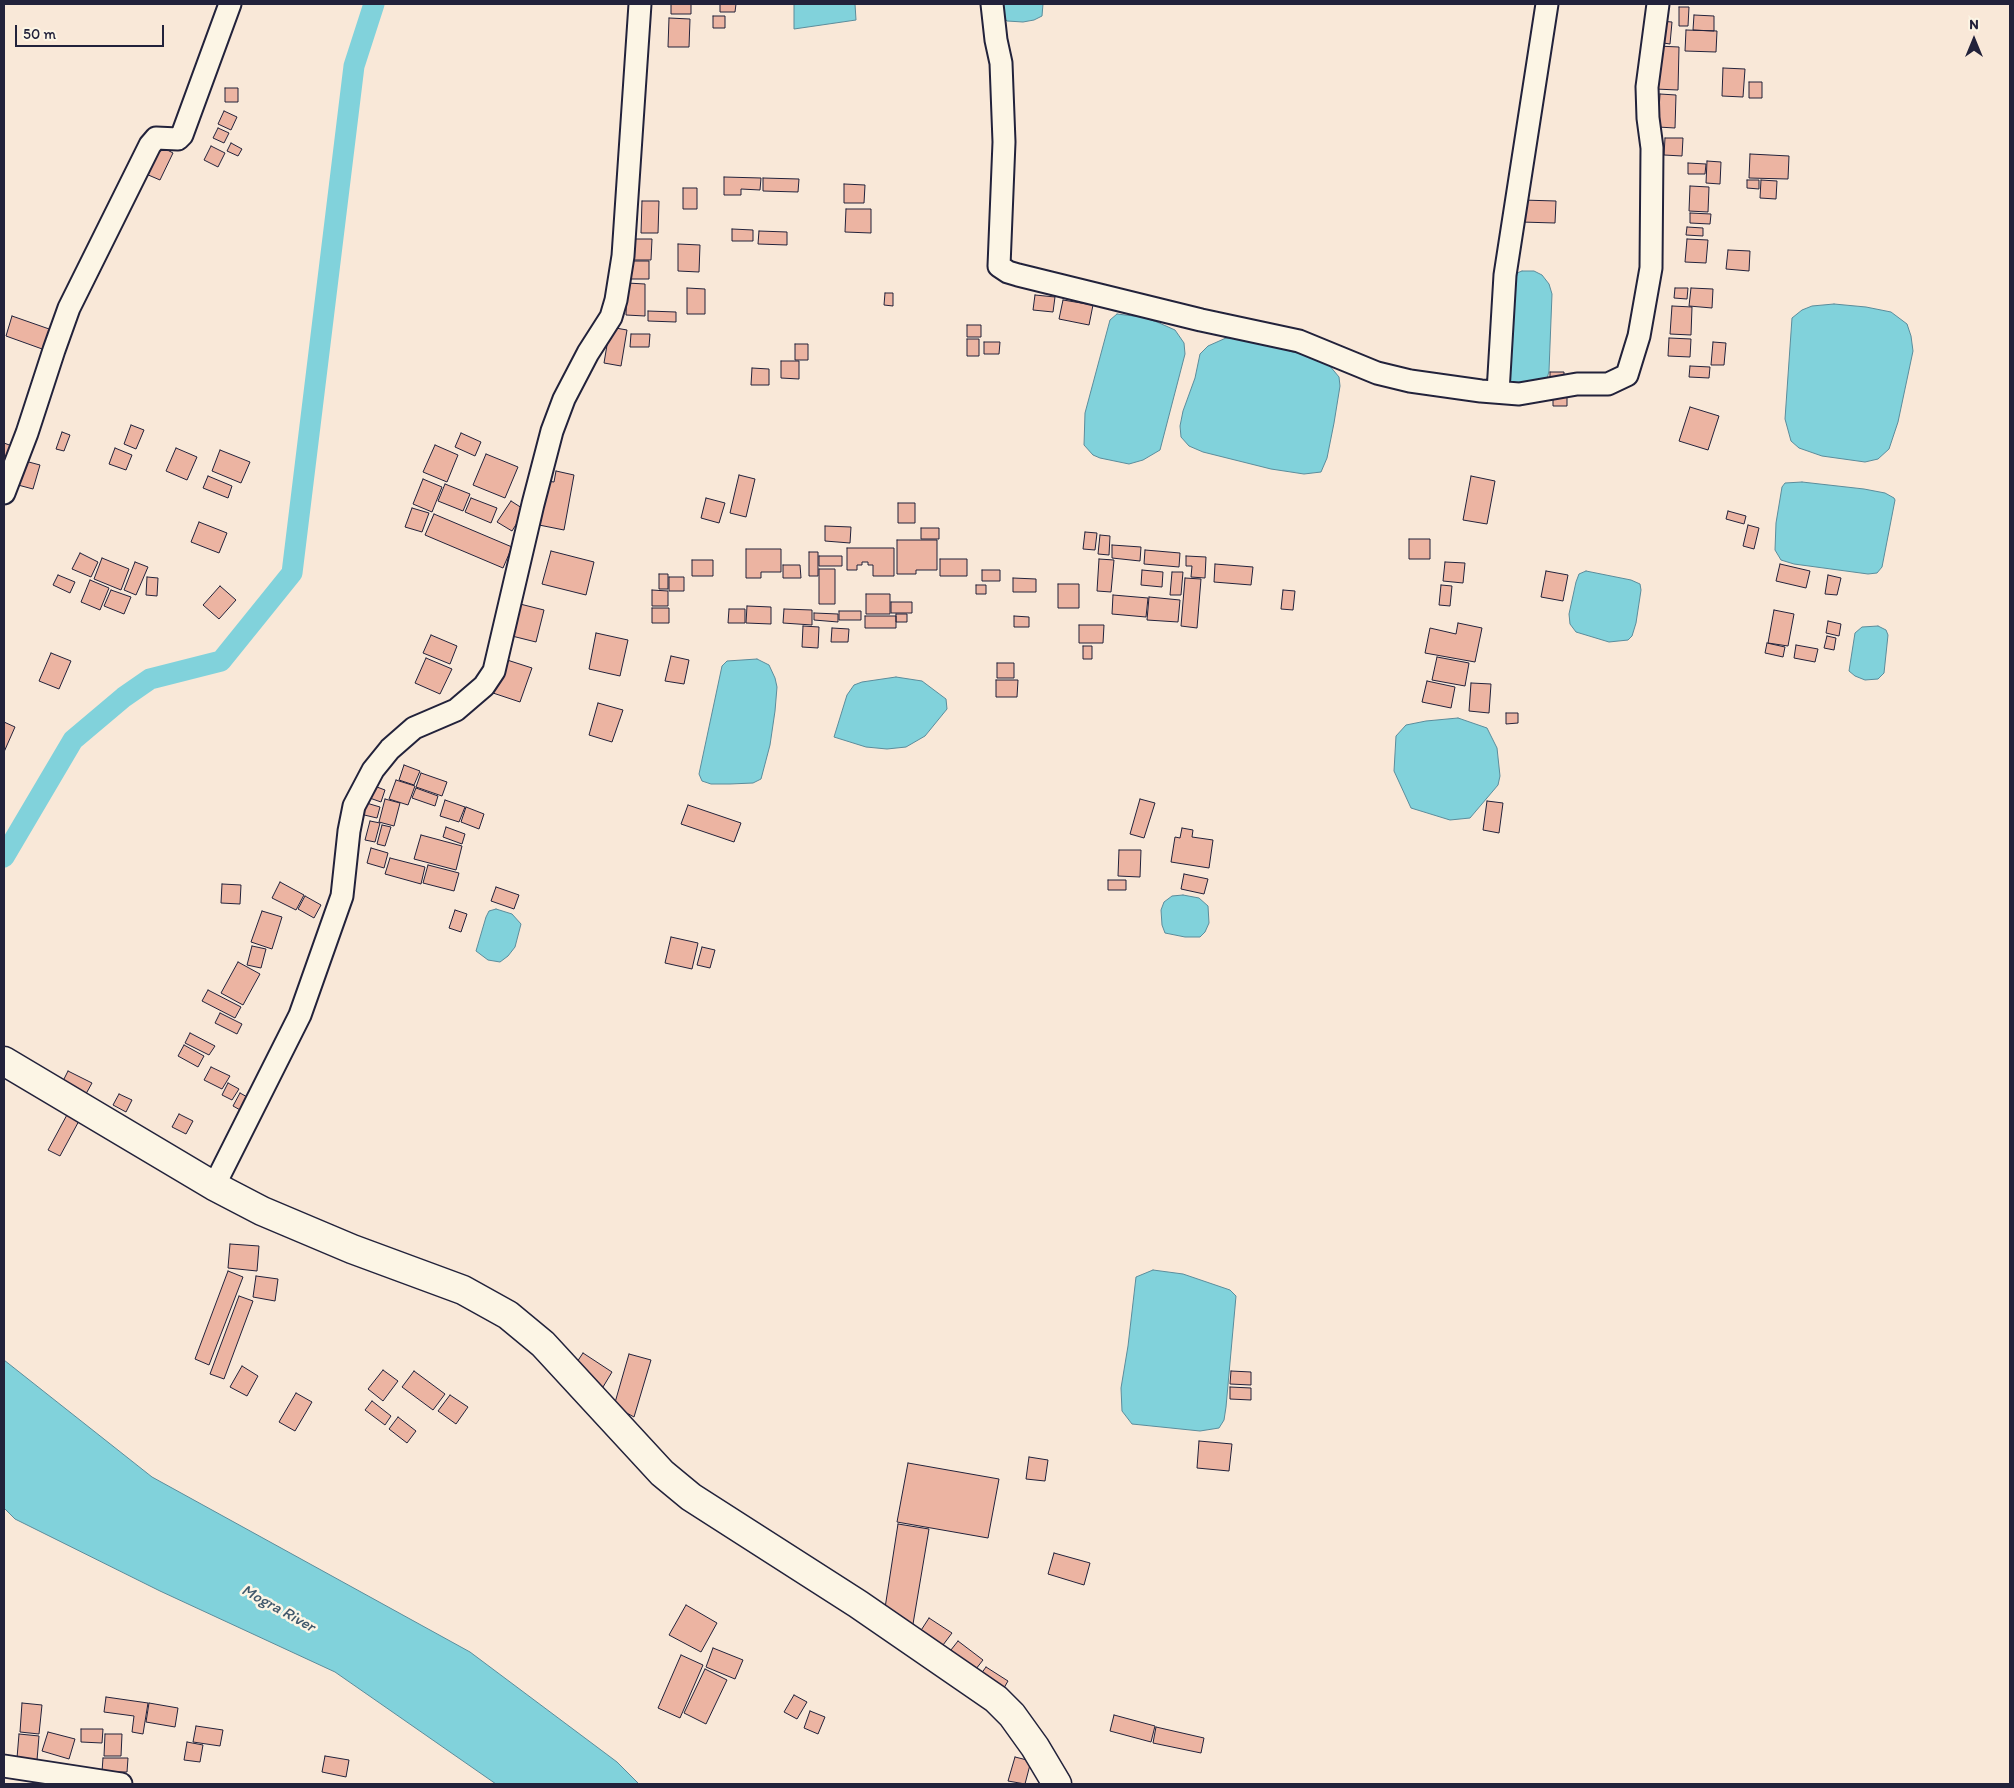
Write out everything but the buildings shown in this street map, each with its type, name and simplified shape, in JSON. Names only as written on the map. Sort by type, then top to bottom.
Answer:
[{"type":"street","points":[[4,493],[27,433],[69,308],[150,145],[156,138],[178,139],[182,135],[230,4]]},
{"type":"street","points":[[214,1186],[300,1015],[342,896],[349,831],[354,806],[373,770],[390,750],[414,728],[456,710],[484,686],[494,671],[552,431],[564,400],[588,353],[611,317],[616,300],[623,256],[640,4]]},
{"type":"street","points":[[992,4],[1001,63],[1003,95],[1004,142],[1000,266],[1008,272],[1201,320],[1299,341],[1361,368],[1385,375],[1419,382],[1519,394],[1577,384],[1608,384],[1627,375],[1639,336],[1651,268],[1652,148],[1648,118],[1647,87],[1658,4]]},
{"type":"street","points":[[1498,392],[1505,275],[1547,4]]},
{"type":"street","points":[[4,1061],[214,1186],[262,1211],[343,1245],[463,1290],[508,1315],[543,1344],[662,1473],[691,1497],[858,1604],[996,1699],[1012,1716],[1034,1747],[1056,1784]]},
{"type":"street","points":[[4,1766],[43,1778],[121,1784]]},
{"type":"water","points":[[794,4],[855,4],[856,20],[794,29]]},
{"type":"water","points":[[998,4],[1043,4],[1042,16],[1023,22],[1007,21],[999,13]]},
{"type":"water","points":[[1534,271],[1542,275],[1549,284],[1552,294],[1549,371],[1547,379],[1512,384],[1506,380],[1512,287],[1517,273]]},
{"type":"water","points":[[1834,304],[1891,312],[1907,324],[1911,336],[1913,351],[1898,422],[1889,449],[1878,459],[1865,462],[1822,456],[1799,448],[1791,441],[1785,419],[1792,318],[1802,310],[1812,306]]},
{"type":"water","points":[[1117,314],[1142,317],[1175,330],[1184,343],[1185,354],[1160,450],[1143,460],[1129,464],[1100,458],[1093,455],[1084,445],[1085,413],[1110,320]]},
{"type":"water","points":[[1226,338],[1235,338],[1280,348],[1310,357],[1329,365],[1339,377],[1340,386],[1334,423],[1327,458],[1321,472],[1304,474],[1271,469],[1203,452],[1189,446],[1181,437],[1180,426],[1183,411],[1195,378],[1200,354],[1208,346]]},
{"type":"water","points":[[1802,482],[1864,489],[1885,493],[1894,498],[1882,567],[1877,573],[1868,574],[1794,564],[1781,560],[1775,550],[1776,523],[1782,487],[1785,483]]},
{"type":"water","points":[[1586,571],[1631,580],[1640,584],[1641,590],[1636,623],[1632,636],[1628,640],[1609,642],[1576,632],[1570,624],[1569,614],[1576,582],[1579,574]]},
{"type":"water","points":[[1878,626],[1886,630],[1888,635],[1884,673],[1878,679],[1865,680],[1849,671],[1855,633],[1862,627]]},
{"type":"water","points":[[757,659],[769,665],[777,687],[770,745],[761,779],[753,783],[730,784],[711,784],[702,781],[699,774],[722,666],[727,661]]},
{"type":"water","points":[[896,677],[922,681],[946,699],[947,709],[925,736],[906,747],[887,749],[866,747],[834,737],[847,695],[854,685]]},
{"type":"water","points":[[1458,718],[1487,728],[1497,748],[1500,776],[1498,785],[1470,818],[1450,820],[1411,808],[1394,771],[1396,736],[1406,725]]},
{"type":"water","points":[[1183,895],[1199,898],[1208,906],[1209,923],[1205,932],[1200,937],[1185,937],[1165,933],[1162,925],[1161,910],[1164,902],[1172,896]]},
{"type":"water","points":[[496,909],[512,914],[521,924],[515,947],[500,962],[488,960],[476,951],[486,917],[489,911]]},
{"type":"water","points":[[1153,1270],[1183,1274],[1230,1290],[1236,1296],[1226,1407],[1224,1420],[1219,1428],[1200,1431],[1132,1424],[1122,1411],[1121,1388],[1136,1277]]},
{"type":"water","name":"Mogra River","points":[[4,1360],[152,1477],[470,1652],[617,1762],[639,1784],[496,1784],[335,1672],[160,1591],[15,1519],[4,1508]]},
{"type":"waterway","points":[[4,857],[73,740],[124,697],[150,679],[221,661],[292,573],[354,66],[374,4]]}]
